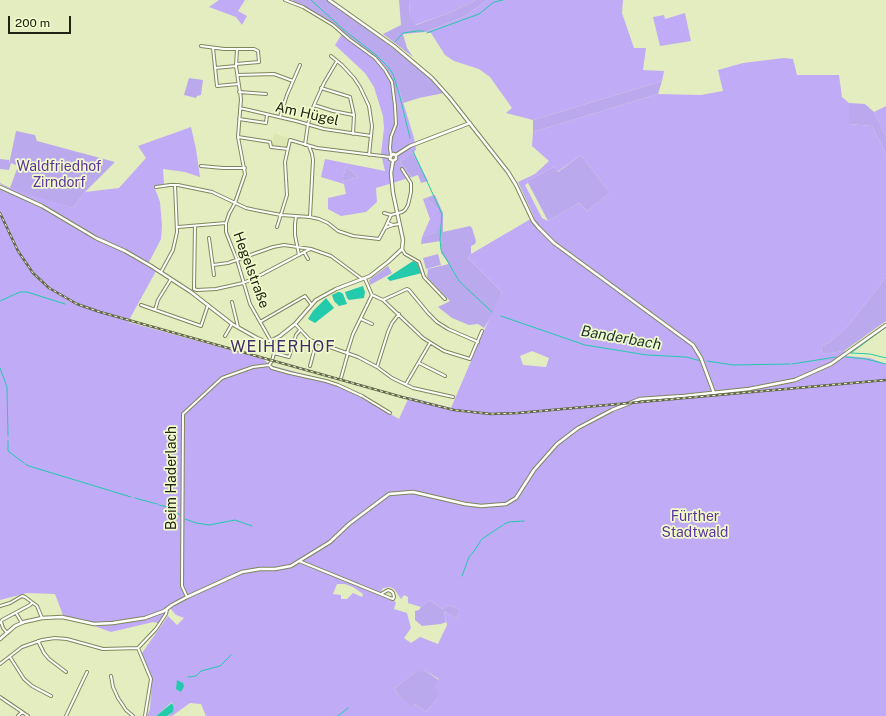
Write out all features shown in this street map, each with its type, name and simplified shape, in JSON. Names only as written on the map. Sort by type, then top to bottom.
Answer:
[{"type":"street","points":[[285,0],[303,7],[333,25],[375,58],[385,70],[392,82],[395,106],[396,124],[391,137],[390,148],[390,160],[393,161]]},
{"type":"street","points":[[329,0],[394,46],[423,70],[449,96],[512,179],[533,221],[554,243],[693,345],[701,358],[714,393]]},
{"type":"street","points":[[201,46],[213,48],[256,49],[258,51],[260,60],[256,63],[215,68]]},
{"type":"street","points":[[213,48],[217,86],[238,84]]},
{"type":"street","name":"Hegelstraße","points":[[237,49],[236,65],[240,108],[238,137],[245,178],[226,223],[227,237],[237,260],[250,304],[271,341]]},
{"type":"street","points":[[331,56],[354,78],[365,96],[371,116],[369,154]]},
{"type":"street","points":[[310,217],[313,160],[312,154],[307,145],[308,124],[321,88],[337,61]]},
{"type":"street","points":[[280,117],[283,105],[300,65]]},
{"type":"street","points":[[238,76],[274,74],[293,81]]},
{"type":"street","points":[[321,88],[348,96],[354,115],[353,134]]},
{"type":"street","points":[[239,92],[266,94]]},
{"type":"street","points":[[314,105],[333,111],[354,115]]},
{"type":"street","name":"Am Hügel","points":[[240,108],[324,129],[371,136]]},
{"type":"street","points":[[239,119],[266,123],[267,115]]},
{"type":"street","points":[[277,227],[286,201],[288,189],[286,162],[290,140],[342,152],[391,156],[396,155],[410,146],[470,123]]},
{"type":"street","points":[[238,137],[270,142],[271,147],[288,149]]},
{"type":"street","points":[[396,155],[396,159],[393,161],[392,184],[403,240],[402,249],[405,254],[419,262],[424,277],[445,299]]},
{"type":"street","points":[[202,166],[244,168]]},
{"type":"street","points":[[384,213],[391,215],[406,210],[412,187],[402,168]]},
{"type":"street","points":[[156,187],[175,185],[212,192],[250,209],[281,215],[310,217],[324,221],[338,231],[353,236],[381,238],[391,215]]},
{"type":"street","points":[[161,272],[173,250],[178,227],[175,185]]},
{"type":"street","points":[[0,187],[42,206],[96,238],[125,251],[171,278],[232,324],[264,341],[271,341],[280,336],[295,324],[311,304],[336,289],[364,279],[379,269],[402,249]]},
{"type":"street","points":[[296,216],[294,224],[299,255]]},
{"type":"street","points":[[178,227],[226,223]]},
{"type":"street","points":[[388,223],[393,225]]},
{"type":"street","points":[[385,228],[399,224]]},
{"type":"street","points":[[191,292],[194,289],[195,226]]},
{"type":"street","points":[[209,238],[214,275]]},
{"type":"street","points":[[213,265],[228,263],[273,247],[284,245],[312,249],[337,259],[364,279],[372,295],[383,300],[430,343],[456,355],[470,359],[482,331]]},
{"type":"street","points":[[194,289],[216,288],[243,283],[312,249]]},
{"type":"street","points":[[304,252],[308,260]]},
{"type":"street","points":[[155,310],[158,300],[171,278]]},
{"type":"street","points":[[383,300],[407,289],[437,322],[448,329],[478,342]]},
{"type":"street","points":[[341,378],[353,334],[372,295]]},
{"type":"street","points":[[260,322],[305,296],[311,304]]},
{"type":"street","points":[[232,302],[238,327]]},
{"type":"street","points":[[141,305],[201,326],[208,305]]},
{"type":"street","points":[[377,367],[388,332],[392,323],[399,314]]},
{"type":"street","points":[[361,319],[372,324]]},
{"type":"street","points":[[225,336],[232,324]]},
{"type":"street","points":[[295,324],[307,339],[347,353],[377,367],[392,378],[413,388],[453,397]]},
{"type":"street","points":[[0,639],[22,623],[42,618],[62,617],[94,624],[113,623],[145,618],[167,609],[187,597],[242,572],[291,566],[325,546],[349,524],[389,494],[413,492],[465,504],[481,506],[506,504],[520,494],[534,470],[557,444],[568,435],[624,404],[640,399],[714,393],[786,383],[802,378],[831,364],[886,325]]},
{"type":"street","points":[[274,353],[289,357],[296,335],[300,330]]},
{"type":"street","points":[[271,341],[274,353],[272,361],[269,365],[272,368],[338,385],[362,396],[390,413]]},
{"type":"street","points":[[310,366],[316,343]]},
{"type":"street","points":[[406,384],[430,343]]},
{"type":"street","points":[[419,363],[445,376]]},
{"type":"street","name":"Beim Haderlach","points":[[187,597],[182,586],[183,414],[222,378],[253,367],[269,365]]},
{"type":"street","points":[[299,560],[392,599],[394,597],[394,593],[388,590],[381,594]]},
{"type":"street","points":[[0,606],[10,603],[22,596],[37,606],[42,618]]},
{"type":"street","points":[[7,633],[3,628],[1,621],[32,603]]},
{"type":"street","points":[[0,664],[22,647],[38,640],[62,638],[103,649],[138,648],[156,629],[166,614],[167,609]]},
{"type":"street","points":[[16,613],[22,623]]},
{"type":"street","points":[[38,640],[44,653],[49,659],[66,672]]},
{"type":"street","points":[[138,648],[151,679],[145,716]]},
{"type":"street","points":[[10,657],[24,679],[32,686],[51,696]]},
{"type":"street","points":[[66,716],[87,672]]},
{"type":"street","points":[[111,676],[113,687],[118,698],[126,710],[133,716]]},
{"type":"street","points":[[1,698],[28,716]]},
{"type":"street","points":[[18,716],[22,712]]},
{"type":"shaded area","points":[[274,133],[288,138],[289,141],[287,147],[272,145]]},
{"type":"green space","points":[[219,0],[245,0],[238,11],[247,16],[242,25],[236,17],[209,7]]},
{"type":"green space","points":[[293,0],[328,0],[411,61],[444,93],[403,103],[400,92],[352,43],[326,21],[292,2]]},
{"type":"green space","points":[[399,0],[410,0],[409,14],[416,25],[449,13],[476,0],[488,0],[465,16],[425,32],[403,34],[407,48],[413,57],[383,34],[401,25]]},
{"type":"green space","points":[[410,0],[476,0],[449,13],[415,25],[409,14]]},
{"type":"green space","points":[[488,0],[623,0],[622,13],[634,48],[646,48],[643,70],[664,71],[662,81],[533,120],[506,113],[512,108],[490,77],[479,69],[454,61],[445,55],[431,33],[425,32],[465,16]]},
{"type":"green space","points":[[685,13],[691,41],[660,46],[653,17],[664,15],[665,19]]},
{"type":"green space","points":[[342,34],[352,43],[387,64],[400,92],[414,138],[416,150],[400,162],[412,177],[376,188],[377,202],[366,212],[341,216],[328,209],[328,198],[346,194],[344,184],[321,177],[325,159],[385,171],[381,154],[384,128],[383,116],[374,87],[365,73],[335,45]],"holes":[[[346,166],[358,177],[342,182]]]},
{"type":"green space","name":"Fürther Stadtwald","points":[[784,58],[793,59],[797,75],[839,75],[842,97],[849,103],[849,124],[872,126],[886,154],[886,277],[848,326],[830,342],[821,346],[822,354],[844,351],[847,356],[870,358],[886,364],[886,716],[206,716],[201,704],[190,703],[172,716],[168,716],[173,712],[174,708],[172,702],[156,716],[147,716],[150,709],[152,678],[142,653],[168,616],[177,625],[184,618],[176,615],[170,608],[158,623],[153,622],[111,632],[63,615],[55,594],[27,593],[0,600],[0,189],[8,193],[10,188],[73,208],[85,192],[119,188],[146,158],[138,146],[191,127],[200,177],[185,172],[163,169],[164,184],[154,186],[160,202],[162,226],[161,239],[147,266],[156,271],[128,322],[263,359],[270,365],[333,382],[399,419],[409,397],[451,408],[502,292],[468,258],[471,254],[534,217],[518,182],[535,174],[549,161],[532,146],[533,132],[658,94],[701,95],[723,91],[718,70],[743,63]],"holes":[[[581,155],[610,193],[587,211],[579,203],[548,221],[542,218],[525,185],[528,183],[527,181],[554,167],[557,172]],[[532,351],[549,358],[546,367],[523,365],[520,356]],[[337,584],[345,584],[353,587],[363,594],[362,597],[353,593],[347,599],[341,599],[341,595],[333,594]],[[390,587],[394,589],[401,599],[404,595],[408,597],[408,603],[421,607],[430,600],[442,609],[448,605],[460,609],[457,619],[444,611],[447,625],[438,644],[420,637],[411,643],[404,638],[411,628],[407,613],[394,609],[396,602],[379,595],[383,588]],[[424,670],[439,679],[434,685],[439,697],[426,712],[415,704],[412,707],[399,696],[394,689],[416,671],[421,673]]]},
{"type":"green space","points":[[189,78],[203,80],[201,95],[197,96],[196,98],[184,95]]},
{"type":"green space","points":[[662,81],[658,94],[533,132],[533,120]]},
{"type":"green space","points":[[849,103],[865,104],[874,112],[886,136],[886,154],[872,126],[849,124]]},
{"type":"green space","points":[[886,106],[886,136],[874,112]]},
{"type":"green space","name":"Waldfriedhof Zirndorf","points":[[16,131],[35,135],[37,141],[115,162],[85,192],[73,208],[9,189],[0,183],[10,188],[18,166],[11,163],[9,170],[0,169],[0,159],[9,160],[9,164]]},
{"type":"green space","points":[[413,152],[428,181],[421,183],[418,175],[412,177],[400,162]]},
{"type":"green space","points":[[581,155],[610,193],[587,211],[579,203],[548,221],[527,181],[554,167],[558,172]]},
{"type":"green space","points":[[346,166],[358,177],[342,182]]},
{"type":"green space","points":[[434,195],[443,213],[443,232],[470,226],[472,228],[476,241],[475,244],[471,246],[471,254],[468,258],[502,292],[493,314],[484,328],[478,324],[469,325],[452,318],[438,307],[450,301],[427,277],[428,269],[449,264],[441,253],[441,241],[421,244],[422,237],[436,232],[438,210],[426,198]]},
{"type":"green space","points":[[426,198],[438,210],[441,223],[436,232],[422,237],[430,219],[423,199]]},
{"type":"green space","points":[[438,254],[441,265],[426,269],[423,258]]},
{"type":"green space","points":[[388,266],[392,273],[370,285],[369,280]]},
{"type":"green space","points":[[886,277],[886,321],[844,351],[822,354],[821,346],[830,342],[848,326]]},
{"type":"green space","points":[[430,600],[442,609],[448,605],[460,609],[457,619],[444,611],[446,622],[422,626],[415,620],[415,611],[419,610]]},
{"type":"green space","points":[[424,670],[439,680],[439,697],[426,712],[415,704],[412,708],[394,689],[416,671]]},
{"type":"water","points":[[413,261],[417,263],[422,273],[390,281],[387,278]]},
{"type":"water","points":[[363,286],[365,292],[364,298],[349,300],[347,298],[345,292]]},
{"type":"water","points":[[338,292],[343,294],[347,304],[339,306],[334,301],[332,295]]},
{"type":"water","points":[[326,298],[334,308],[315,323],[308,319],[313,311]]},
{"type":"water","points":[[177,680],[183,683],[184,686],[181,692],[176,689]]},
{"type":"water","points":[[172,703],[174,708],[173,712],[167,716],[156,716]]},
{"type":"waterway","name":"Banderbach","points":[[311,0],[388,67],[393,74],[410,138]]},
{"type":"waterway","points":[[427,33],[479,14],[494,2],[503,0]]},
{"type":"waterway","points":[[395,42],[403,33],[424,31]]},
{"type":"waterway","name":"Banderbach","points":[[413,151],[442,214],[440,239],[441,250],[459,281],[492,312]]},
{"type":"waterway","points":[[0,301],[20,292],[27,292],[65,304]]},
{"type":"waterway","name":"Banderbach","points":[[501,316],[585,345],[647,355],[686,357],[701,361]]},
{"type":"waterway","points":[[851,353],[886,327]]},
{"type":"waterway","points":[[851,353],[870,354],[886,358]]},
{"type":"waterway","name":"Banderbach","points":[[792,364],[836,357]]},
{"type":"waterway","points":[[846,357],[866,359],[886,364]]},
{"type":"waterway","name":"Banderbach","points":[[707,361],[733,365],[790,364]]},
{"type":"waterway","points":[[0,368],[7,387],[8,436]]},
{"type":"waterway","points":[[8,441],[8,451],[24,463]]},
{"type":"waterway","points":[[25,464],[131,497]]},
{"type":"waterway","points":[[135,498],[157,504]]},
{"type":"waterway","points":[[159,505],[171,508],[180,515]]},
{"type":"waterway","points":[[185,519],[196,523],[209,525],[235,520],[252,526]]},
{"type":"waterway","points":[[504,524],[509,522],[524,521]]},
{"type":"waterway","points":[[482,539],[503,525]]},
{"type":"waterway","points":[[462,576],[469,557],[481,540]]},
{"type":"waterway","points":[[188,677],[196,676],[201,671],[220,666],[231,655]]},
{"type":"waterway","points":[[338,716],[348,708]]},
{"type":"railway","points":[[0,213],[18,251],[33,273],[49,288],[77,304],[100,312],[402,397],[454,410],[491,414],[518,413],[886,380]]},
{"type":"district","name":"WEIHERHOF","points":[[283,347]]}]
